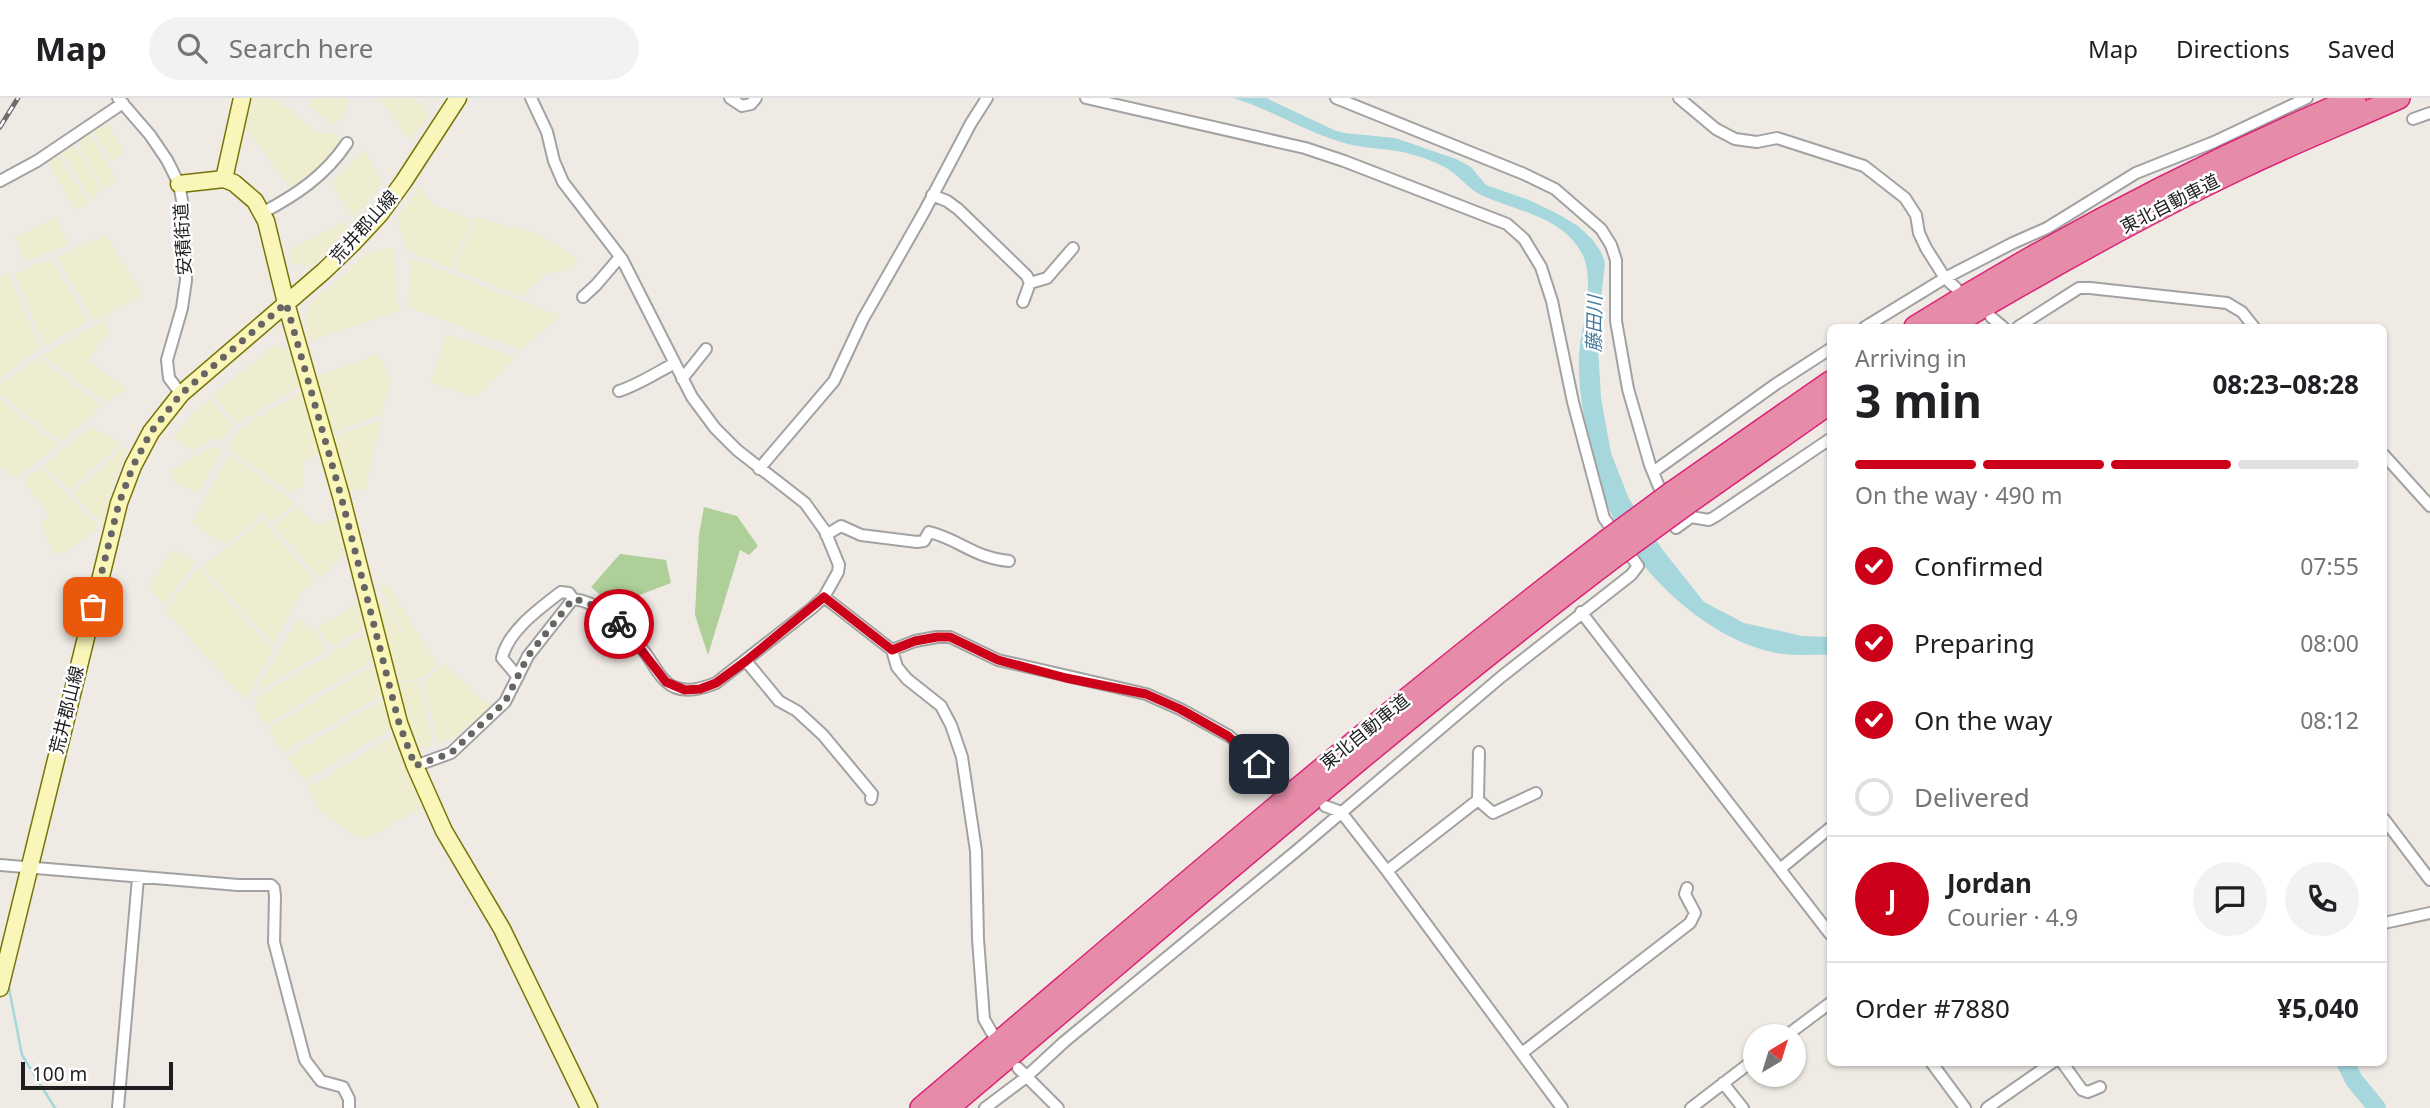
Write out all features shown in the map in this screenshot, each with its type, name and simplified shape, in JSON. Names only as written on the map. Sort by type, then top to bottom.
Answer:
[{"type":"highway","name":"東北自動車道","points":[[1921,324],[2054,246],[2157,190],[2355,98]]},
{"type":"highway","name":"東北自動車道","points":[[1954,324],[2084,248],[2244,166],[2399,98]]},
{"type":"highway","name":"東北自動車道","points":[[921,1108],[1290,794],[1467,649],[1681,497],[1827,384]]},
{"type":"highway","name":"東北自動車道","points":[[1681,497],[1827,405]]},
{"type":"highway","name":"東北自動車道","points":[[948,1108],[1301,807],[1535,617],[1611,548]]},
{"type":"street","points":[[224,179],[242,98]]},
{"type":"street","name":"荒井郡山線","points":[[0,988],[119,503],[133,466],[151,432],[181,394],[324,271],[380,214],[458,98]]},
{"type":"street","points":[[518,677],[505,664],[502,656],[519,630],[561,592],[569,593],[573,599],[594,607],[619,624],[664,680],[675,688],[700,689],[716,683],[746,661],[824,597],[839,565],[826,535],[798,496],[759,469],[715,428],[692,397],[637,285],[620,257],[563,181],[554,161],[547,132],[531,98]]},
{"type":"street","points":[[730,98],[742,106],[751,104],[756,98]]},
{"type":"street","points":[[759,469],[834,381],[863,319],[971,123],[988,98]]},
{"type":"street","points":[[985,1108],[1026,1078],[1064,1042],[1443,725],[1581,612],[1631,575],[1638,566],[1604,518],[1573,402],[1552,301],[1541,267],[1524,239],[1507,224],[1305,148],[1086,98]]},
{"type":"street","points":[[1336,98],[1555,189],[1601,229],[1616,260],[1616,321],[1637,424],[1676,528],[1691,517],[1709,520],[1716,516],[1827,441]]},
{"type":"street","points":[[1679,98],[1716,129],[1735,139],[1756,142],[1777,138],[1864,166],[1905,198],[1916,215],[1919,233],[1926,248],[1945,278],[1956,288]]},
{"type":"street","points":[[1870,324],[1945,278],[2047,228],[2136,173],[2214,142],[2307,98]]},
{"type":"street","points":[[0,181],[37,161],[121,101]]},
{"type":"street","name":"安積街道","points":[[121,101],[162,151],[179,184],[183,206],[186,280],[182,308],[167,360],[169,378],[181,394]]},
{"type":"street","points":[[2413,118],[2430,113]]},
{"type":"street","points":[[262,213],[294,197],[320,176],[347,143]]},
{"type":"street","points":[[179,184],[224,179],[243,189],[262,213],[341,496],[399,723],[444,831],[502,929],[589,1108]]},
{"type":"street","points":[[932,195],[958,209],[1027,276],[1030,283],[1023,302]]},
{"type":"street","points":[[1030,283],[1047,278],[1073,248]]},
{"type":"street","points":[[583,297],[620,257]]},
{"type":"street","points":[[2023,324],[2079,288],[2090,288],[2227,303],[2242,312],[2252,324]]},
{"type":"street","points":[[1991,317],[1999,324]]},
{"type":"street","points":[[682,379],[706,349]]},
{"type":"street","points":[[1653,472],[1827,351]]},
{"type":"street","points":[[619,391],[635,386],[675,363]]},
{"type":"street","points":[[2387,458],[2430,506]]},
{"type":"street","points":[[826,535],[841,526],[861,536],[917,542],[924,541],[929,532],[968,550],[993,559],[1009,561]]},
{"type":"street","points":[[824,597],[892,650],[897,667],[907,679],[941,706],[951,725],[962,757],[976,851],[978,939],[984,1019],[992,1033]]},
{"type":"street","points":[[415,766],[451,753],[505,702],[528,656],[573,599]]},
{"type":"street","points":[[1581,612],[1827,930]]},
{"type":"street","points":[[892,650],[915,641],[950,637],[998,660],[1066,678],[1146,694],[1180,709],[1228,736],[1270,775],[1284,782]]},
{"type":"street","points":[[746,661],[779,701],[797,711],[823,735],[872,794],[872,799]]},
{"type":"street","points":[[1478,800],[1479,752]]},
{"type":"street","points":[[1478,800],[1493,813],[1536,793]]},
{"type":"street","points":[[1387,871],[1478,800]]},
{"type":"street","points":[[1325,806],[1341,813],[1387,871],[1562,1108]]},
{"type":"street","points":[[2387,823],[2430,880]]},
{"type":"street","points":[[1780,869],[1827,830]]},
{"type":"street","points":[[0,865],[138,878],[238,885],[271,884],[274,888],[274,942],[305,1060],[321,1081],[343,1087],[349,1098],[349,1108]]},
{"type":"street","points":[[118,1108],[138,878]]},
{"type":"street","points":[[1522,1053],[1690,923],[1695,913],[1685,894],[1687,888]]},
{"type":"street","points":[[2387,922],[2430,913]]},
{"type":"street","points":[[1802,1024],[1827,1005]]},
{"type":"street","points":[[1934,1066],[1965,1108]]},
{"type":"street","points":[[1987,1108],[2047,1066]]},
{"type":"street","points":[[2066,1066],[2082,1090],[2088,1092],[2101,1087]]},
{"type":"street","points":[[1018,1068],[1058,1108]]},
{"type":"street","points":[[1691,1108],[1743,1068]]},
{"type":"street","points":[[1723,1083],[1743,1108]]},
{"type":"green space","points":[[251,98],[271,98],[293,111],[317,133],[335,133],[342,144],[320,172],[293,191],[244,126]]},
{"type":"green space","points":[[313,98],[348,98],[343,118],[330,124],[309,105]]},
{"type":"green space","points":[[377,98],[412,98],[425,107],[428,116],[412,140],[404,133],[389,109]]},
{"type":"green space","points":[[108,124],[124,152],[111,161],[94,132]]},
{"type":"green space","points":[[90,134],[117,181],[105,189],[77,142]]},
{"type":"green space","points":[[73,144],[102,191],[91,199],[62,152]]},
{"type":"green space","points":[[364,150],[383,183],[354,219],[331,183]]},
{"type":"green space","points":[[58,156],[88,202],[76,211],[47,161]]},
{"type":"green space","points":[[420,187],[434,206],[472,219],[451,269],[407,250],[397,217]]},
{"type":"green space","points":[[475,217],[541,235],[577,259],[571,269],[545,274],[523,296],[455,270]]},
{"type":"green space","points":[[56,218],[69,244],[25,262],[15,238]]},
{"type":"green space","points":[[344,221],[348,228],[313,268],[290,262],[290,250]]},
{"type":"green space","points":[[106,235],[143,296],[94,321],[57,257]]},
{"type":"green space","points":[[393,248],[399,311],[310,341],[306,320],[310,304],[368,253]]},
{"type":"green space","points":[[51,259],[87,321],[45,346],[15,273]]},
{"type":"green space","points":[[412,259],[560,316],[521,350],[407,306]]},
{"type":"green space","points":[[8,272],[40,348],[0,379],[0,276]]},
{"type":"green space","points":[[102,322],[110,329],[88,360],[127,390],[105,402],[42,355]]},
{"type":"green space","points":[[447,334],[516,357],[475,398],[431,382]]},
{"type":"green space","points":[[274,345],[295,351],[303,383],[237,424],[213,396]]},
{"type":"green space","points":[[377,354],[391,379],[382,414],[331,433],[315,377]]},
{"type":"green space","points":[[38,357],[102,406],[61,442],[0,394],[0,385]]},
{"type":"green space","points":[[302,391],[322,453],[302,461],[304,487],[290,493],[228,448],[239,429]]},
{"type":"green space","points":[[210,399],[233,426],[220,441],[212,438],[192,452],[173,438],[194,412]]},
{"type":"green space","points":[[0,400],[58,445],[16,478],[0,467]]},
{"type":"green space","points":[[381,420],[365,490],[346,490],[333,436]]},
{"type":"green space","points":[[91,427],[121,443],[70,490],[43,465]]},
{"type":"green space","points":[[214,446],[222,451],[198,493],[176,483],[170,471]]},
{"type":"green space","points":[[122,448],[127,449],[113,483],[103,525],[73,494]]},
{"type":"green space","points":[[230,454],[292,501],[293,507],[270,522],[262,514],[226,545],[192,523]]},
{"type":"green space","points":[[41,468],[98,527],[63,554],[54,553],[40,524],[50,516],[24,481]]},
{"type":"green space","points":[[299,507],[315,524],[340,518],[347,549],[321,579],[273,526]]},
{"type":"green space","points":[[704,507],[737,516],[758,546],[749,555],[740,550],[708,655],[695,615],[699,534]]},
{"type":"green space","points":[[262,520],[315,581],[302,591],[273,644],[203,567]]},
{"type":"green space","points":[[172,549],[196,562],[164,604],[149,587]]},
{"type":"green space","points":[[620,554],[666,560],[671,583],[629,599],[624,615],[591,587]]},
{"type":"green space","points":[[198,567],[273,650],[245,700],[165,610]]},
{"type":"green space","points":[[388,585],[437,664],[421,680],[397,681],[373,590],[399,627],[418,673],[400,626],[380,588]]},
{"type":"green space","points":[[363,601],[368,626],[331,647],[318,627]]},
{"type":"green space","points":[[300,616],[309,631],[314,629],[326,651],[255,692]]},
{"type":"green space","points":[[370,631],[376,658],[265,725],[254,707],[259,696]]},
{"type":"green space","points":[[377,663],[385,693],[283,752],[268,729]]},
{"type":"green space","points":[[444,664],[491,707],[453,738],[438,743],[423,683]]},
{"type":"green space","points":[[418,680],[433,745],[419,747],[414,744],[397,684]]},
{"type":"green space","points":[[386,698],[393,727],[305,781],[287,757]]},
{"type":"green space","points":[[396,734],[423,807],[367,838],[354,836],[319,808],[307,788]]},
{"type":"water","points":[[1233,98],[1266,98],[1334,130],[1395,138],[1456,159],[1471,167],[1486,185],[1529,200],[1558,214],[1578,226],[1592,239],[1605,263],[1597,332],[1601,398],[1611,453],[1629,499],[1662,549],[1704,602],[1744,623],[1802,636],[1827,637],[1827,655],[1779,654],[1748,645],[1724,633],[1678,601],[1639,560],[1624,538],[1607,504],[1583,408],[1579,360],[1587,302],[1587,273],[1584,259],[1569,236],[1546,220],[1481,195],[1448,169],[1431,161],[1405,152],[1341,142]]},
{"type":"waterway","points":[[8,983],[22,1055],[55,1108]]},
{"type":"waterway","name":"藤田川","points":[[2347,1066],[2354,1080],[2377,1108]]},
{"type":"railway","points":[[0,127],[18,98]]},
{"type":"way so far","points":[[93,607],[119,503],[133,466],[151,432],[181,394],[286,303],[341,496],[399,723],[415,766],[451,753],[505,702],[528,656],[573,599],[594,607],[619,624]]},
{"type":"route","points":[[619,624],[666,682],[675,688],[700,689],[716,683],[746,661],[824,597],[892,650],[915,641],[950,637],[998,660],[1066,678],[1146,694],[1180,709],[1228,736],[1259,764]]}]
